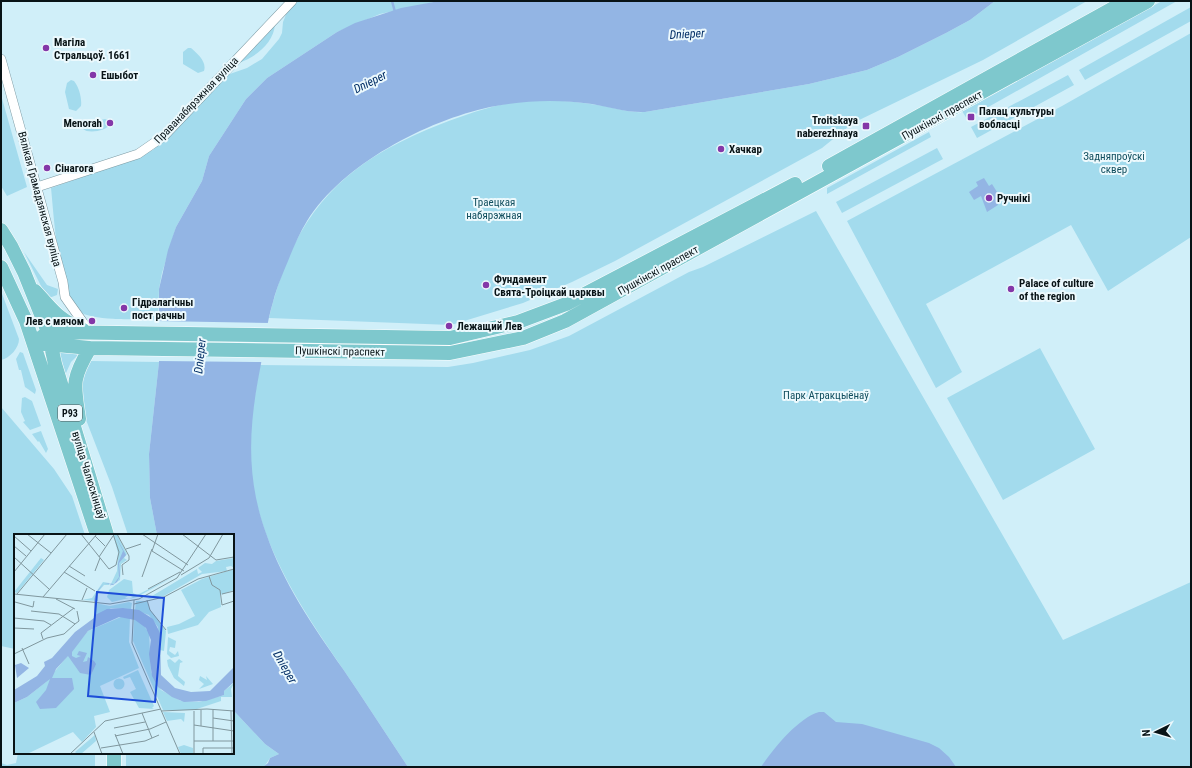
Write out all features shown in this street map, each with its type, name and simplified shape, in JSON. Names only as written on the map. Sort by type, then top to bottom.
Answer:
[{"type":"main road","name":"Пушкінскі праспект","points":[[34,343],[90,333],[450,338],[518,322],[566,304],[810,176],[1126,1]]},
{"type":"main road","name":"Пушкінскі праспект","points":[[50,339],[90,348],[450,353],[524,338],[565,321],[1148,1]]},
{"type":"main road","name":"Р93","points":[[1,230],[11,246],[30,286],[50,339]]},
{"type":"main road","name":"Р93","points":[[1,267],[17,300],[34,343]]},
{"type":"main road","name":"Пушкінскі праспект","points":[[30,286],[54,313],[64,321],[90,333]]},
{"type":"main road","name":"вуліца Чалюскінцаў","points":[[50,339],[55,364],[107,534]]},
{"type":"main road","name":"вуліца Чалюскінцаў","points":[[34,343],[97,534]]},
{"type":"main road","points":[[90,348],[75,376],[75,386],[80,429],[91,481]]},
{"type":"main road","points":[[114,754],[114,767]]},
{"type":"street","name":"Праванабярэжная вуліца","points":[[38,188],[138,154],[151,147],[164,136],[292,1]]},
{"type":"street","name":"Вялікая Грамадзянская вуліца","points":[[1,59],[38,188],[63,282],[65,297],[90,333]]},
{"type":"street","points":[[46,303],[56,304],[65,297]]},
{"type":"green space","points":[[298,1],[439,1],[380,14],[337,32],[267,78],[246,99],[209,156],[202,181],[176,227],[162,273],[159,289],[158,320],[118,319],[89,316],[82,313],[74,305],[67,291],[62,274],[51,188],[136,158],[153,150],[224,76],[247,68],[262,59],[279,39],[287,12]]},
{"type":"green space","name":"Траецкая набярэжная","points":[[995,1],[1087,1],[983,60],[853,123],[822,148],[615,261],[572,282],[523,303],[451,325],[269,318],[279,281],[292,249],[308,221],[327,196],[349,175],[375,156],[406,139],[464,115],[512,102],[537,100],[579,102],[630,111],[645,112],[809,84],[867,70],[898,57],[970,20]]},
{"type":"green space","points":[[1162,1],[1177,1],[967,119],[962,111]]},
{"type":"green space","points":[[1191,7],[1191,21],[1085,80],[1079,70]]},
{"type":"green space","points":[[275,24],[271,37],[262,49],[251,57],[238,63]]},
{"type":"green space","name":"Задняпроўскі сквер","points":[[1191,33],[1191,237],[1108,291],[1071,225],[926,304],[962,372],[936,388],[847,221],[1062,106]]},
{"type":"green space","points":[[188,48],[191,48],[201,58],[205,68],[204,71],[198,73],[183,64],[183,52]]},
{"type":"green space","points":[[1068,75],[1074,85],[977,138],[971,127]]},
{"type":"green space","points":[[71,80],[76,83],[81,96],[81,106],[76,111],[69,109],[65,92],[67,83]]},
{"type":"green space","points":[[1,95],[27,187],[7,196],[1,186]]},
{"type":"green space","points":[[105,119],[110,121],[110,124],[101,130],[85,131],[83,129],[84,124]]},
{"type":"green space","points":[[929,132],[931,137],[827,194],[827,188]]},
{"type":"green space","points":[[937,148],[943,159],[842,213],[836,202]]},
{"type":"green space","name":"Парк Атракцыёнаў","points":[[816,211],[1063,640],[1191,582],[1191,767],[408,767],[298,600],[273,552],[263,526],[256,500],[250,459],[252,419],[260,365],[448,367],[530,350],[569,336],[689,272],[703,267]]},
{"type":"green space","points":[[24,252],[47,285],[58,289],[57,295],[49,298],[45,294]]},
{"type":"green space","points":[[1,291],[19,342],[8,357],[1,360]]},
{"type":"green space","points":[[1040,348],[1095,449],[1003,500],[947,398]]},
{"type":"green space","points":[[20,352],[23,353],[36,390],[35,394],[25,387],[21,370],[19,370],[16,359]]},
{"type":"green space","points":[[57,352],[79,354],[71,362],[66,373],[65,373]]},
{"type":"green space","points":[[90,361],[159,362],[149,454],[150,498],[157,534],[128,534],[112,487],[78,399],[81,367]]},
{"type":"green space","points":[[25,397],[32,401],[41,426],[30,430],[23,422],[25,421],[21,412],[22,398]]},
{"type":"green space","points":[[1,407],[54,469],[72,496],[85,534],[14,534],[14,649],[1,646]]},
{"type":"green space","points":[[41,431],[48,449],[46,453],[39,441],[38,442],[32,434]]},
{"type":"green space","points":[[234,711],[265,744],[279,754],[270,758],[264,767],[126,767],[126,754],[234,754]]},
{"type":"green space","points":[[18,754],[95,754],[95,767],[1,767],[1,763],[7,765],[16,763]]},
{"type":"water","name":"Dnieper","points":[[439,1],[995,1],[970,20],[898,57],[867,70],[809,84],[645,112],[625,111],[579,102],[541,101],[490,107],[465,114],[413,134],[388,148],[342,181],[323,200],[302,229],[279,284],[269,317],[257,386],[252,429],[252,470],[255,491],[259,512],[266,533],[290,587],[310,620],[408,767],[263,767],[268,763],[270,758],[279,754],[265,744],[234,711],[234,534],[157,534],[150,498],[149,454],[159,362],[159,289],[168,250],[176,227],[202,181],[209,156],[246,99],[267,78],[337,32],[355,23],[401,8]]},
{"type":"water","points":[[984,178],[989,186],[992,184],[1002,200],[997,203],[998,205],[987,212],[981,196],[974,200],[969,192],[978,186],[976,182]]},
{"type":"water","points":[[824,712],[836,722],[862,724],[929,743],[939,748],[949,757],[956,767],[761,767],[779,743],[795,727],[811,715]]},
{"type":"pier","points":[[156,321],[270,323],[263,362],[157,361]]},
{"type":"waterway","points":[[392,1],[395,12]]},
{"type":"place","name":"Магіла Стральцоў. 1661","points":[[46,48]]},
{"type":"place","name":"Ешыбот","points":[[93,75]]},
{"type":"place","name":"Палац культуры вобласці","points":[[971,117]]},
{"type":"place","name":"Menorah","points":[[110,123]]},
{"type":"place","name":"Troitskaya naberezhnaya","points":[[866,126]]},
{"type":"place","name":"Хачкар","points":[[721,149]]},
{"type":"place","name":"Сінагога","points":[[47,168]]},
{"type":"place","name":"Ручнікі","points":[[989,198]]},
{"type":"place","name":"Фундамент Свята-Троіцкай царквы","points":[[486,285]]},
{"type":"place","name":"Palace of culture of the region","points":[[1011,289]]},
{"type":"place","name":"Гідралагічны пост рачны","points":[[124,308]]},
{"type":"place","name":"Лев с мячом","points":[[92,321]]},
{"type":"place","name":"Лежащий Лев","points":[[449,326]]}]
